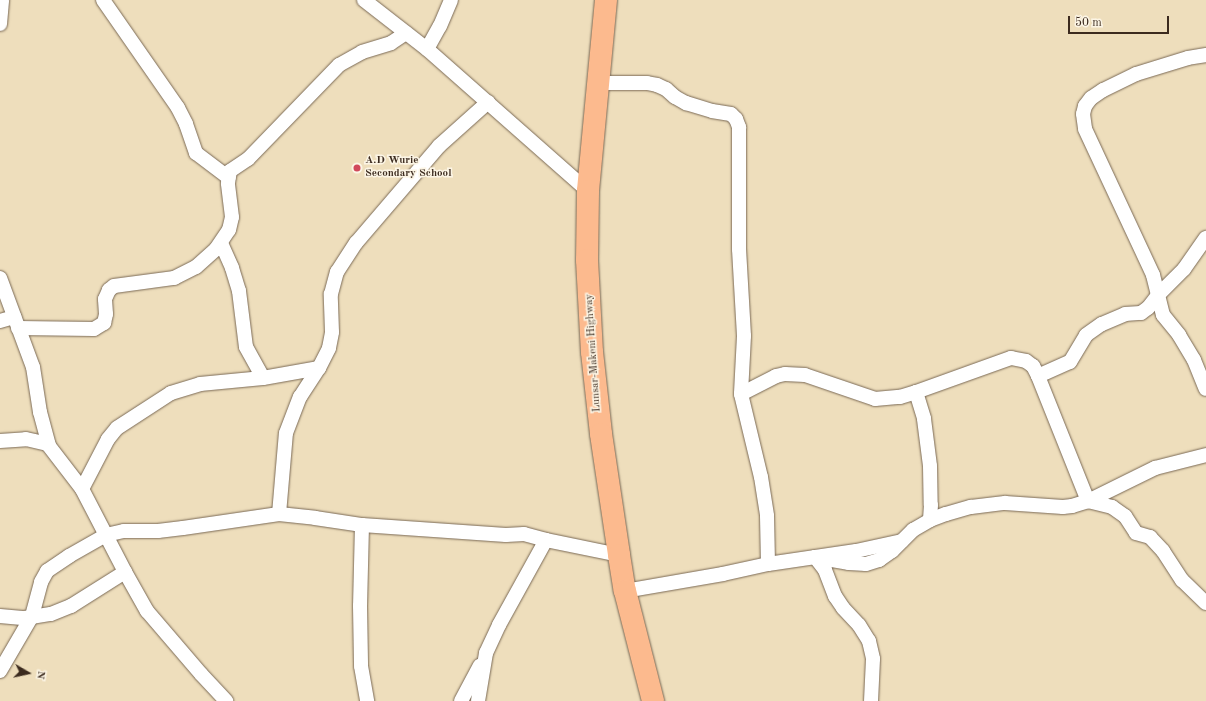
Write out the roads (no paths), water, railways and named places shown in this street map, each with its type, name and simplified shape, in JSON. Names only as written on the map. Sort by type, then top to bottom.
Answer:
[{"type":"main road","name":"Lunsar-Makeni Highway","points":[[606,0],[588,191],[587,260],[592,352],[601,434],[619,555],[626,591],[653,701]]},
{"type":"street","points":[[0,24],[2,0]]},
{"type":"street","points":[[103,0],[178,108],[186,124],[196,153],[229,178]]},
{"type":"street","points":[[364,0],[427,49],[588,191]]},
{"type":"street","points":[[427,49],[440,26],[451,0]]},
{"type":"street","points":[[0,321],[94,329],[104,323],[105,299],[109,290],[114,286],[174,278],[196,267],[216,249],[229,230],[232,217],[228,183],[230,171],[248,159],[339,65],[362,52],[391,43],[406,33]]},
{"type":"street","points":[[1206,55],[1188,58],[1136,74],[1103,90],[1091,98],[1085,106],[1083,120],[1085,129],[1153,275],[1164,315],[1194,360],[1206,389]]},
{"type":"street","points":[[598,83],[646,83],[657,85],[666,89],[675,97],[686,103],[712,111],[731,114],[736,119],[739,126],[739,249],[744,336],[741,394],[760,477],[767,516],[768,564]]},
{"type":"street","points":[[279,514],[286,433],[300,397],[319,368],[329,348],[332,332],[331,294],[337,272],[344,258],[439,146],[488,102]]},
{"type":"street","points":[[1038,376],[1070,362],[1086,335],[1097,328],[1125,314],[1141,313],[1148,308],[1158,295],[1184,269],[1206,238]]},
{"type":"street","points":[[221,243],[232,268],[239,291],[246,347],[264,378]]},
{"type":"street","points":[[0,278],[33,367],[40,412],[48,444],[82,489],[147,611],[200,674],[226,701]]},
{"type":"street","points":[[741,394],[776,376],[785,374],[805,375],[875,399],[900,397],[1011,358],[1026,361],[1033,366],[1038,376],[1088,501]]},
{"type":"street","points":[[82,489],[108,439],[117,428],[171,393],[200,384],[264,378],[319,368]]},
{"type":"street","points":[[916,392],[924,419],[930,466],[930,520]]},
{"type":"street","points":[[0,441],[26,440],[48,444]]},
{"type":"street","points":[[626,591],[723,574],[768,564],[815,558],[866,564],[879,560],[892,551],[912,530],[930,520],[971,507],[1005,503],[1063,507],[1088,501],[1155,468],[1206,455]]},
{"type":"street","points":[[1088,501],[1112,507],[1125,516],[1136,533],[1150,537],[1164,551],[1182,580],[1206,603]]},
{"type":"street","points":[[0,671],[32,616],[41,582],[47,572],[69,556],[106,535],[124,531],[158,531],[279,514],[362,526],[506,535],[524,534],[619,555]]},
{"type":"street","points":[[362,526],[360,606],[361,666],[367,701]]},
{"type":"street","points":[[461,701],[499,625],[546,540]]},
{"type":"street","points":[[815,558],[824,570],[834,596],[859,625],[869,641],[873,659],[870,701]]},
{"type":"street","points":[[0,616],[32,616],[51,614],[72,606],[125,572]]},
{"type":"street","points":[[478,701],[486,653]]},
{"type":"place","name":"A.D Wurie Secondary School","points":[[357,168]]}]
